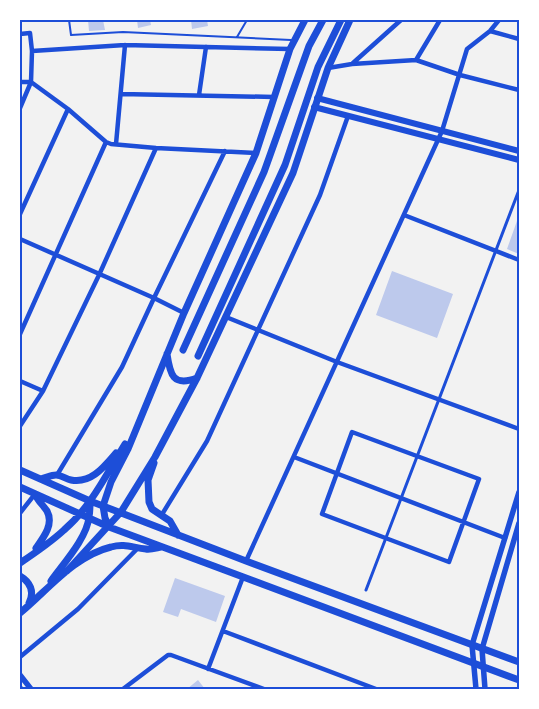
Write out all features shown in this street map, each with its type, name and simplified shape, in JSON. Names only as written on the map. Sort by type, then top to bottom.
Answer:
[{"type":"main road","points":[[110,526],[105,518],[103,506],[111,482],[128,449],[184,313],[256,152],[290,49],[305,20]]},
{"type":"main road","points":[[183,350],[264,172],[309,46],[323,20]]},
{"type":"main road","points":[[198,356],[285,164],[318,68],[341,20]]},
{"type":"main road","points":[[22,611],[67,571],[110,526],[121,512],[155,457],[197,378],[293,173],[328,68],[350,20]]},
{"type":"main road","points":[[318,98],[519,152]]},
{"type":"main road","points":[[314,107],[519,160]]},
{"type":"main road","points":[[167,354],[170,372],[177,380],[183,382],[197,378]]},
{"type":"main road","points":[[20,563],[65,530],[90,501],[126,444],[145,409]]},
{"type":"main road","points":[[41,479],[57,475],[82,481],[90,478],[102,469],[126,444]]},
{"type":"main road","points":[[155,457],[147,490],[152,509],[170,520],[178,535]]},
{"type":"main road","points":[[20,470],[90,501],[246,562],[519,662]]},
{"type":"main road","points":[[20,487],[89,518],[519,680]]},
{"type":"main road","points":[[31,555],[47,533],[49,524],[49,516],[46,509],[40,504],[35,494]]},
{"type":"main road","points":[[46,588],[79,542],[89,518],[90,501]]},
{"type":"main road","points":[[67,571],[102,550],[124,545],[147,550],[162,546]]},
{"type":"main road","points":[[20,576],[29,582],[32,591],[31,599],[22,611]]},
{"type":"street","points":[[352,64],[401,20]]},
{"type":"street","points":[[416,60],[440,20]]},
{"type":"street","points":[[246,562],[439,139],[467,49],[490,31],[499,20]]},
{"type":"street","points":[[490,31],[519,39]]},
{"type":"street","points":[[20,34],[30,33],[32,51],[31,82],[20,108]]},
{"type":"street","points":[[32,51],[124,45],[290,49]]},
{"type":"street","points":[[116,144],[124,45]]},
{"type":"street","points":[[199,95],[206,47]]},
{"type":"street","points":[[328,68],[352,64],[416,60],[460,75],[519,90]]},
{"type":"street","points":[[20,82],[31,82],[68,109],[106,142],[156,148],[256,152]]},
{"type":"street","points":[[121,94],[274,98]]},
{"type":"street","points":[[20,214],[68,109]]},
{"type":"street","points":[[161,516],[207,441],[320,195],[348,116]]},
{"type":"street","points":[[20,334],[106,142]]},
{"type":"street","points":[[20,426],[43,391],[99,275],[156,148]]},
{"type":"street","points":[[57,475],[122,367],[226,151]]},
{"type":"street","points":[[366,590],[519,190]]},
{"type":"street","points":[[404,215],[519,260]]},
{"type":"street","points":[[20,239],[184,313]]},
{"type":"street","points":[[226,317],[337,362],[519,429]]},
{"type":"street","points":[[20,381],[43,391]]},
{"type":"street","points":[[352,432],[417,456],[479,479],[449,562],[322,514],[352,432]]},
{"type":"street","points":[[294,456],[505,538]]},
{"type":"street","points":[[476,689],[472,645],[519,492]]},
{"type":"street","points":[[20,513],[35,494]]},
{"type":"street","points":[[486,689],[482,648],[516,540],[519,523]]},
{"type":"street","points":[[20,657],[78,609],[139,547]]},
{"type":"street","points":[[208,669],[244,576]]},
{"type":"street","points":[[223,631],[376,689]]},
{"type":"street","points":[[123,689],[168,655],[264,689]]},
{"type":"street","points":[[20,675],[31,689]]},
{"type":"lane","points":[[69,20],[71,35],[123,32],[294,40]]},
{"type":"lane","points":[[237,37],[247,20]]},
{"type":"building","points":[[88,20],[103,20],[105,30],[89,31]]},
{"type":"building","points":[[137,20],[150,20],[151,25],[138,28]]},
{"type":"building","points":[[191,20],[207,20],[208,26],[192,29]]},
{"type":"building","points":[[519,218],[519,254],[507,249]]},
{"type":"building","points":[[392,271],[453,294],[437,338],[376,315]]},
{"type":"building","points":[[175,578],[225,596],[216,622],[181,609],[178,617],[163,612]]},
{"type":"building","points":[[198,680],[205,689],[187,689]]}]
